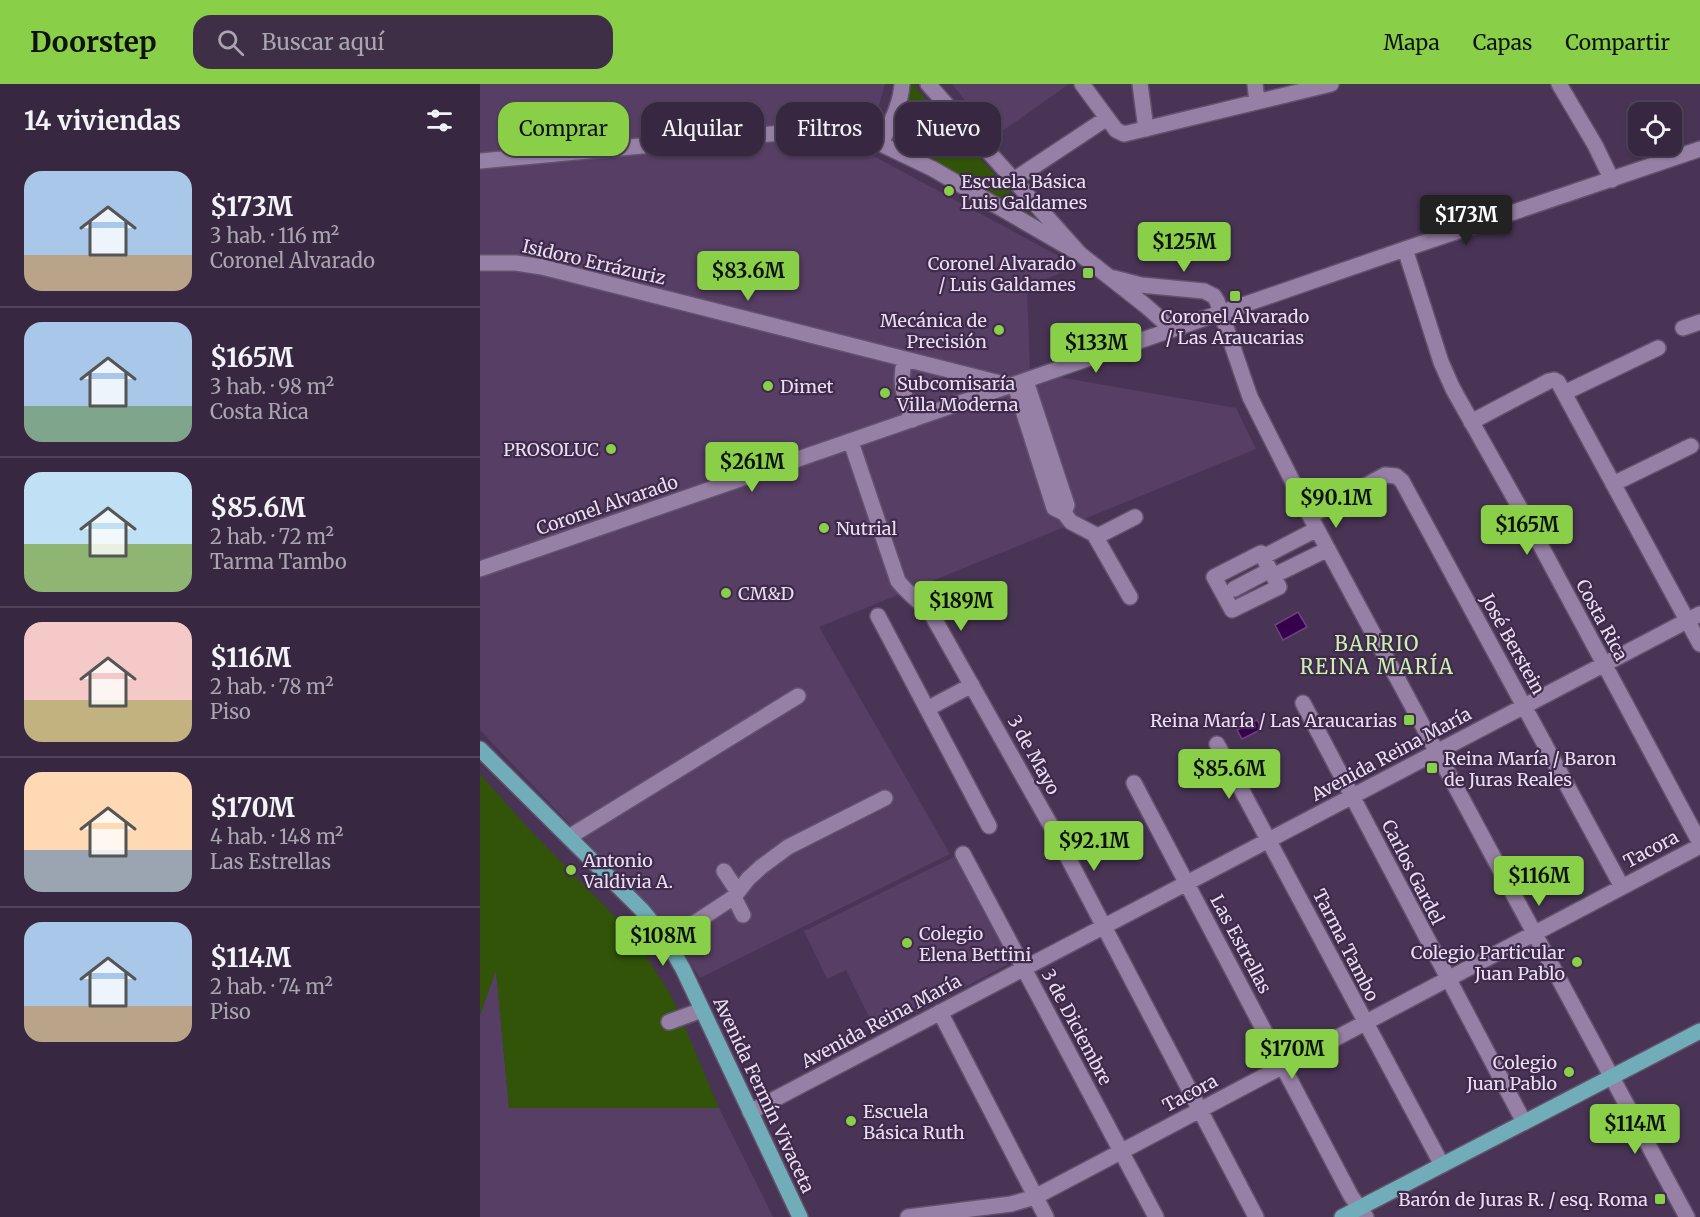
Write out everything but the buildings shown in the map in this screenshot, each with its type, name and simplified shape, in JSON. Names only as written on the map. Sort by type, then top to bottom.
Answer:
[{"type":"main road","name":"Avenida Fermín Vivaceta","points":[[480,749],[642,910],[667,941],[800,1217]]},
{"type":"main road","points":[[1342,1217],[1363,1212],[1442,1165],[1700,1031]]},
{"type":"street","points":[[883,140],[894,115],[902,84]]},
{"type":"street","points":[[928,84],[1080,254]]},
{"type":"street","points":[[1082,84],[1121,134],[1331,84]]},
{"type":"street","points":[[1140,84],[1146,129]]},
{"type":"street","points":[[1255,84],[1257,102]]},
{"type":"street","points":[[1559,84],[1595,145],[1612,180]]},
{"type":"street","points":[[1015,179],[1107,118]]},
{"type":"street","points":[[480,161],[776,134]]},
{"type":"street","points":[[883,145],[933,169],[1080,254],[1114,278],[1159,317],[1169,330]]},
{"type":"street","name":"Coronel Alvarado","points":[[480,569],[1700,149]]},
{"type":"street","name":"Costa Rica","points":[[1405,249],[1447,377],[1534,533],[1700,844]]},
{"type":"street","name":"Isidoro Errázuriz","points":[[480,263],[516,262],[542,267],[962,374],[1018,384]]},
{"type":"street","points":[[1114,278],[1141,285],[1204,291],[1214,296],[1222,312],[1250,397],[1313,522],[1687,1217]]},
{"type":"street","points":[[1683,328],[1700,322]]},
{"type":"street","points":[[1564,393],[1658,348]]},
{"type":"street","points":[[905,359],[900,375],[912,420]]},
{"type":"street","points":[[962,374],[971,385],[972,393],[968,401]]},
{"type":"street","points":[[1471,423],[1551,380],[1558,382],[1613,484],[1694,618],[1700,644]]},
{"type":"street","points":[[1018,384],[1054,508],[1064,513],[1071,522],[1094,534],[1130,597]]},
{"type":"street","name":"3 de Mayo","points":[[851,442],[898,581],[906,592],[922,603],[932,615],[972,685],[1055,833],[1256,1217]]},
{"type":"street","points":[[1613,484],[1691,446]]},
{"type":"street","name":"José Berstein","points":[[1268,568],[1313,522],[1385,475],[1392,474],[1399,478],[1622,887]]},
{"type":"street","points":[[1096,537],[1135,517]]},
{"type":"street","points":[[1234,589],[1268,568],[1328,549]]},
{"type":"street","points":[[878,616],[989,826]]},
{"type":"street","name":"Avenida Reina María","points":[[750,1112],[1694,618]]},
{"type":"street","points":[[927,708],[972,685]]},
{"type":"street","points":[[569,837],[798,696]]},
{"type":"street","name":"Carlos Gardel","points":[[1303,703],[1524,1122]]},
{"type":"street","name":"Tarma Tambo","points":[[1217,744],[1442,1165]]},
{"type":"street","name":"Las Estrellas","points":[[1134,783],[1351,1196],[1363,1212]]},
{"type":"street","points":[[667,941],[736,895],[761,867],[788,847],[885,798]]},
{"type":"street","name":"Tacora","points":[[908,1217],[1011,1204],[1035,1197],[1700,844]]},
{"type":"street","name":"3 de Diciembre","points":[[963,854],[1156,1217]]},
{"type":"street","points":[[724,871],[743,915]]},
{"type":"street","points":[[669,1022],[702,1010]]},
{"type":"street","points":[[940,1012],[1046,1217]]},
{"type":"shaded area","points":[[480,84],[885,84],[880,102],[776,102],[776,156],[874,156],[1077,266],[1027,287],[1030,372],[1236,408],[1256,449],[819,627],[950,854],[700,978],[667,926],[480,730]]},
{"type":"shaded area","points":[[952,84],[1069,84],[1001,132],[1001,102],[966,102]]},
{"type":"shaded area","points":[[1298,612],[1307,627],[1283,640],[1275,625]]},
{"type":"shaded area","points":[[1257,720],[1262,729],[1242,739],[1237,730]]},
{"type":"shaded area","name":"Colegio Elena Bettini","points":[[956,856],[1010,956],[1007,965],[877,1033],[846,970],[827,979],[804,931]]},
{"type":"shaded area","points":[[496,969],[509,1108],[719,1108],[773,1217],[480,1217],[480,1015]]},
{"type":"green space","points":[[897,84],[912,84],[928,102],[895,102],[895,153],[883,147],[883,121],[889,114]]},
{"type":"green space","points":[[901,156],[978,156],[1041,225]]},
{"type":"green space","points":[[480,774],[529,829],[631,933],[672,997],[719,1108],[509,1108],[496,971],[480,1015]]},
{"type":"place","name":"Escuela Básica Luis Galdames","points":[[949,191]]},
{"type":"place","name":"Coronel Alvarado / Luis Galdames","points":[[1088,273]]},
{"type":"place","name":"Coronel Alvarado / Las Araucarias","points":[[1235,296]]},
{"type":"place","name":"Mecánica de Precisión","points":[[999,330]]},
{"type":"place","name":"Dimet","points":[[768,386]]},
{"type":"place","name":"Subcomisaría Villa Moderna","points":[[885,393]]},
{"type":"place","name":"PROSOLUC","points":[[611,449]]},
{"type":"place","name":"Nutrial","points":[[824,528]]},
{"type":"place","name":"CM&D","points":[[726,593]]},
{"type":"place","name":"Reina María / Las Araucarias","points":[[1409,720]]},
{"type":"place","name":"Reina María / Baron de Juras Reales","points":[[1432,768]]},
{"type":"place","name":"Antonio Valdivia A.","points":[[571,870]]},
{"type":"place","name":"Colegio Elena Bettini","points":[[907,943]]},
{"type":"place","name":"Colegio Particular Juan Pablo","points":[[1577,962]]},
{"type":"place","name":"Colegio Juan Pablo","points":[[1569,1072]]},
{"type":"place","name":"Escuela Básica Ruth","points":[[851,1121]]},
{"type":"place","name":"Barón de Juras R. / esq. Roma","points":[[1660,1199]]},
{"type":"district","name":"BARRIO REINA MARÍA","points":[[1377,654]]}]
